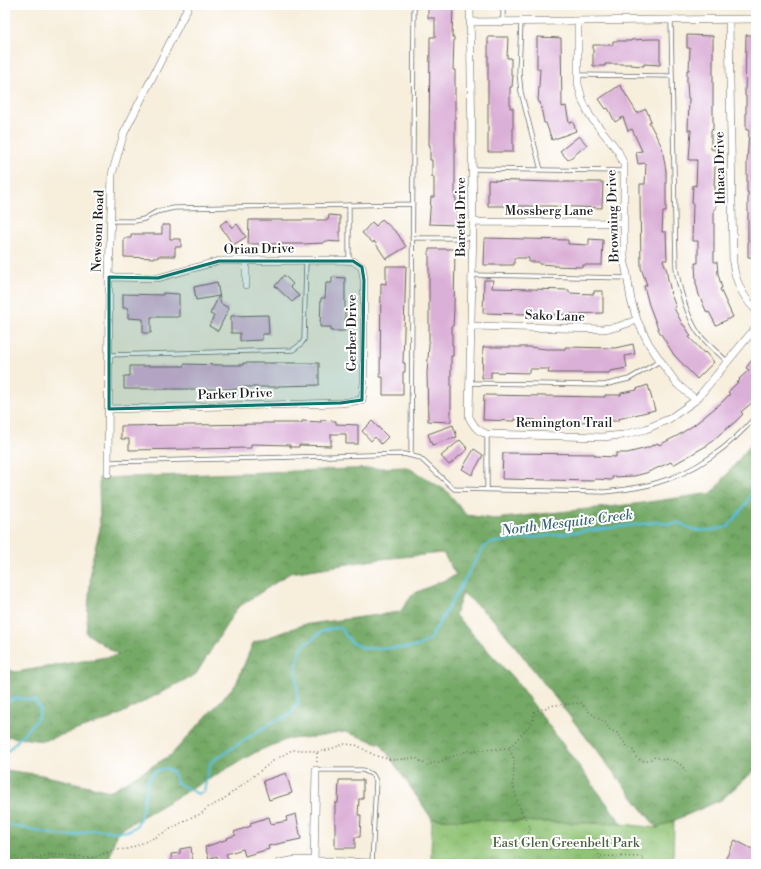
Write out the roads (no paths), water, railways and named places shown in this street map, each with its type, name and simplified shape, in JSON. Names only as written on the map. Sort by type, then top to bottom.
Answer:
[{"type":"street","name":"Newsom Road","points":[[108,474],[109,277],[112,174],[124,133],[189,5]]},
{"type":"street","name":"Baretta Drive","points":[[470,5],[473,238],[469,417],[474,427]]},
{"type":"street","points":[[470,22],[756,19]]},
{"type":"street","name":"Ithaca Drive","points":[[729,20],[734,275],[739,287],[756,310]]},
{"type":"street","name":"Browning Drive","points":[[578,22],[578,84],[583,102],[590,116],[618,151],[624,165],[624,257],[631,300],[637,320],[649,344],[660,361],[677,384],[696,400]]},
{"type":"street","name":"Mossberg Lane","points":[[473,222],[624,223]]},
{"type":"street","name":"Orian Drive","points":[[109,277],[158,278],[220,261],[353,261],[362,267]]},
{"type":"street","points":[[246,261],[246,285]]},
{"type":"street","name":"Gerber Drive","points":[[362,267],[364,280],[364,383],[362,400]]},
{"type":"street","name":"Sako Lane","points":[[471,326],[602,329],[617,327],[637,320]]},
{"type":"street","name":"Remington Trail","points":[[474,427],[480,432],[487,434],[602,437],[623,435],[646,429],[669,419],[696,400],[756,327]]},
{"type":"street","name":"Parker Drive","points":[[109,409],[341,403],[362,400]]},
{"type":"street","points":[[314,863],[316,770]]},
{"type":"street","points":[[280,864],[296,861],[314,863],[372,864]]},
{"type":"lane","points":[[411,455],[415,5]]},
{"type":"lane","points":[[503,5],[503,22]]},
{"type":"lane","points":[[671,21],[677,281],[687,310],[699,333],[728,362]]},
{"type":"lane","points":[[521,22],[519,72],[521,92],[541,170]]},
{"type":"lane","points":[[578,75],[672,76]]},
{"type":"lane","points":[[473,169],[624,171]]},
{"type":"lane","points":[[111,221],[135,221],[144,219],[156,212],[174,208],[413,204]]},
{"type":"lane","points":[[349,205],[349,261]]},
{"type":"lane","points":[[412,238],[473,238]]},
{"type":"lane","points":[[109,355],[293,350],[304,340],[306,260]]},
{"type":"lane","points":[[472,275],[628,278]]},
{"type":"lane","points":[[469,383],[604,385],[630,379],[660,361]]},
{"type":"lane","points":[[109,462],[404,454],[420,458],[454,489],[605,492],[657,483],[687,471],[711,457],[731,441],[756,416]]},
{"type":"lane","points":[[487,434],[487,490]]},
{"type":"lane","points":[[316,770],[363,770],[373,775],[376,781],[372,864]]},
{"type":"waterway","name":"North Mesquite Creek","points":[[5,823],[40,832],[65,836],[72,836],[94,830],[118,832],[127,831],[136,826],[142,813],[149,778],[160,769],[166,768],[173,772],[177,783],[198,794],[204,792],[211,762],[271,723],[290,715],[298,703],[296,668],[299,654],[304,644],[312,640],[321,632],[332,628],[340,628],[352,643],[364,648],[403,648],[418,646],[430,639],[482,550],[489,543],[658,522],[668,524],[680,523],[686,527],[704,531],[728,527],[746,504],[750,495],[756,492]]},
{"type":"waterway","name":"North Mesquite Creek","points":[[5,702],[16,698],[35,701],[40,709],[38,718],[5,754]]},
{"type":"park label","name":"East Glen Greenbelt Park","points":[[566,843]]}]
